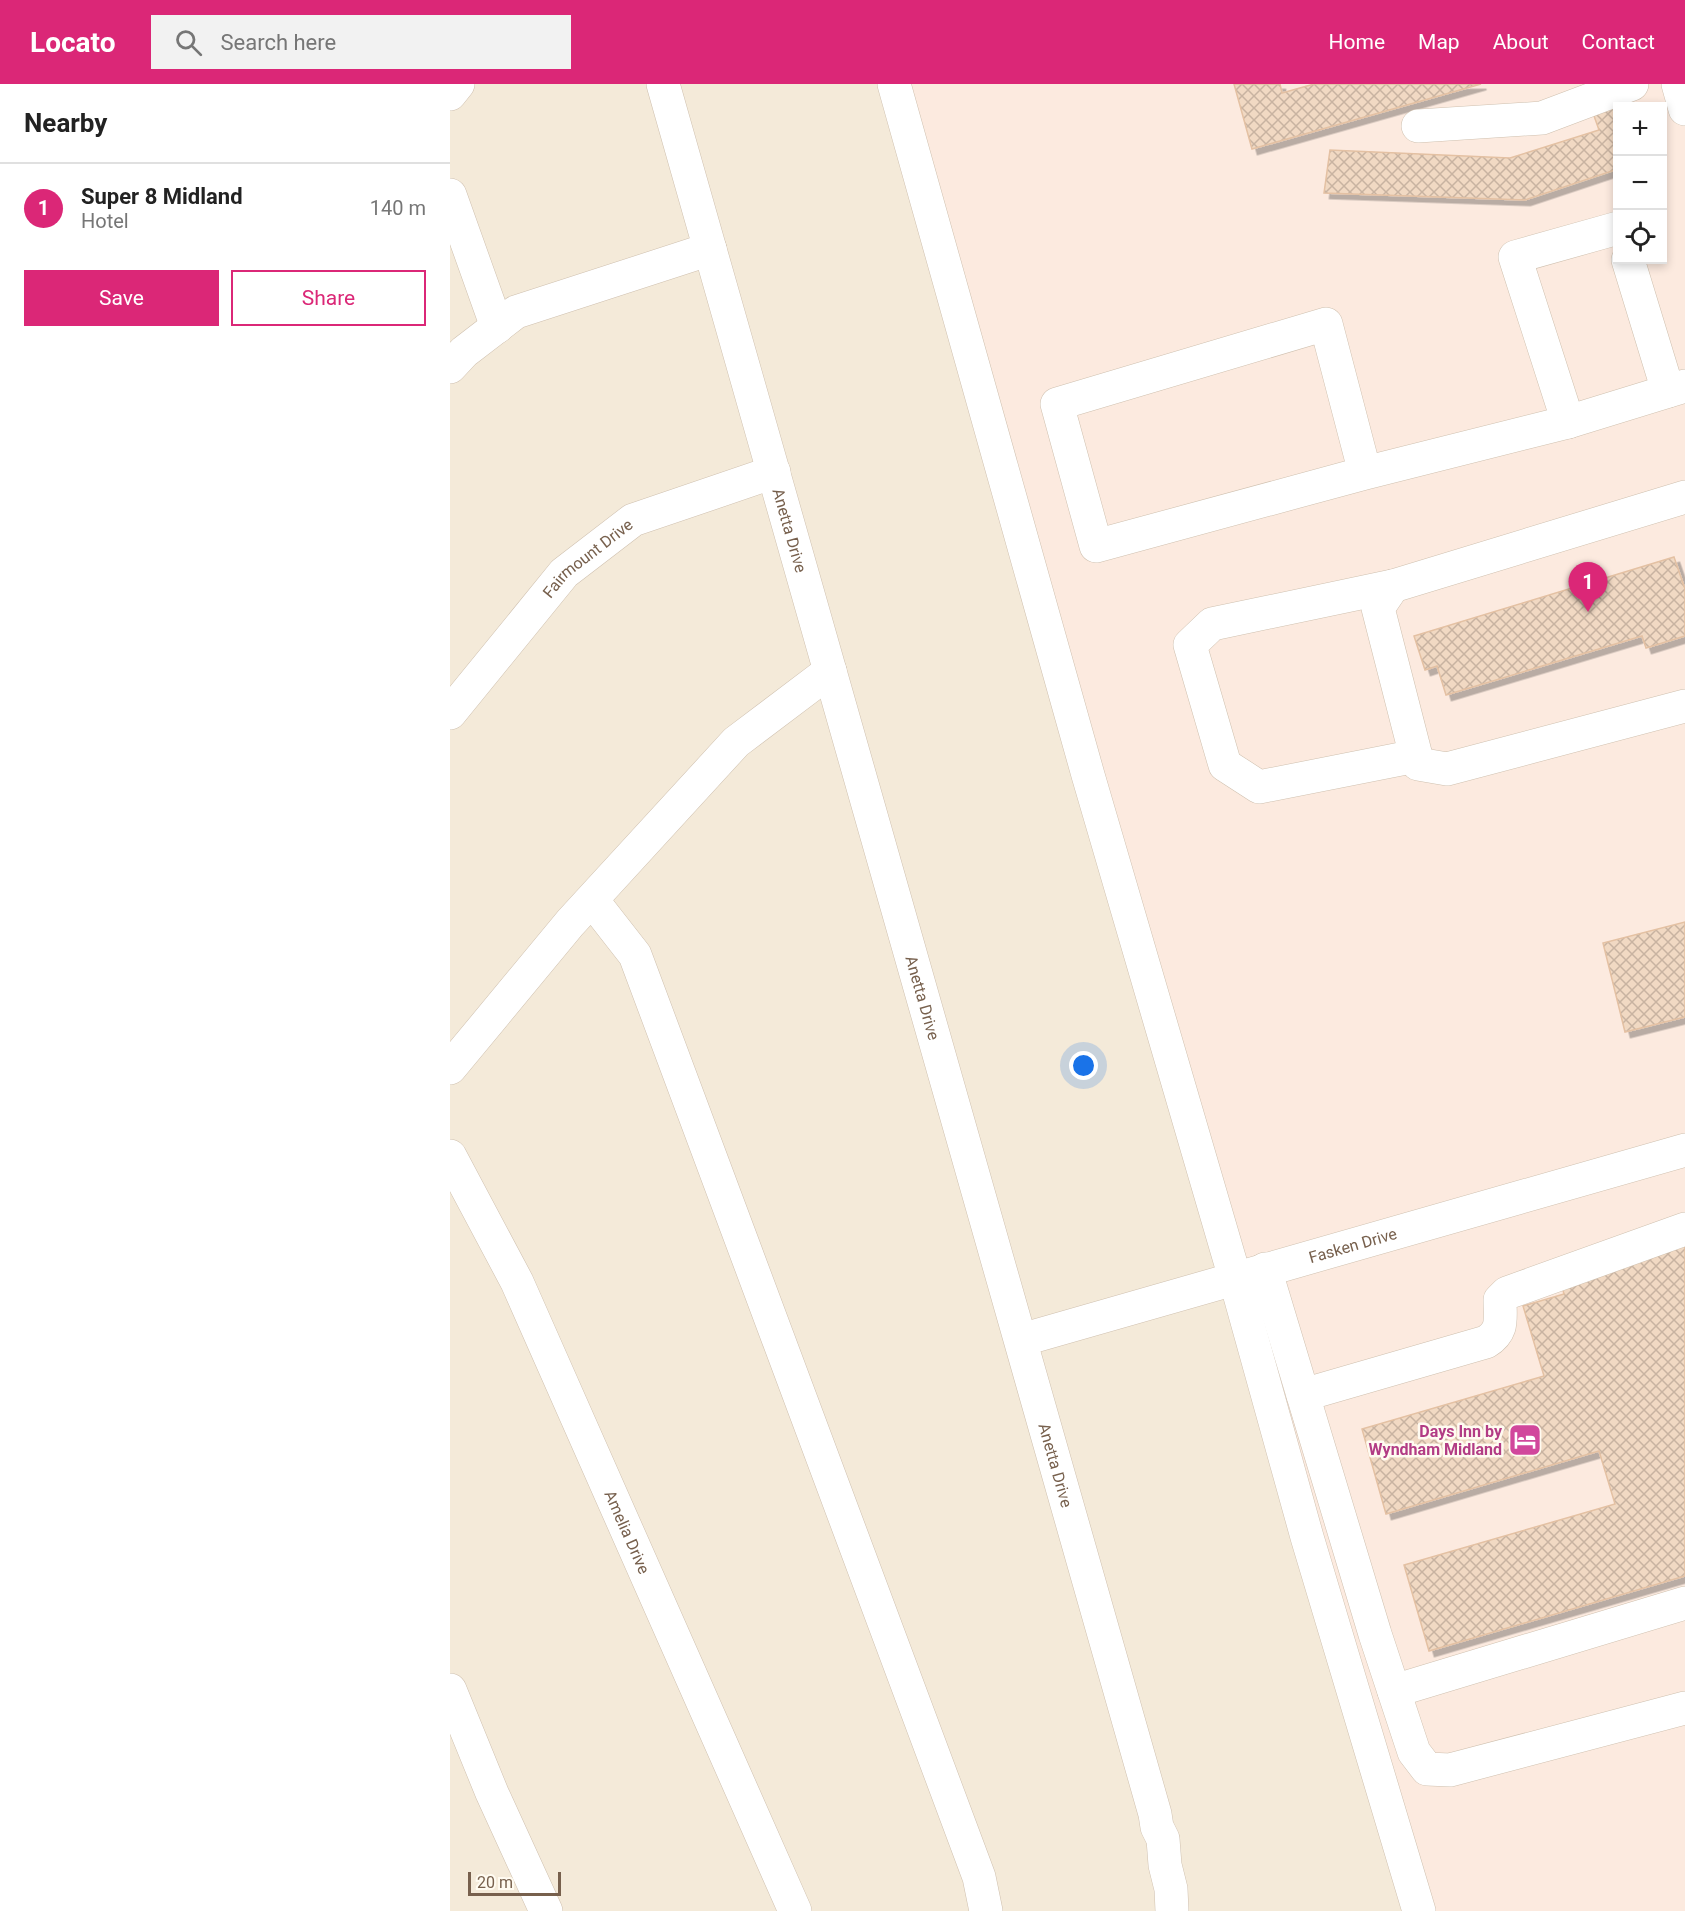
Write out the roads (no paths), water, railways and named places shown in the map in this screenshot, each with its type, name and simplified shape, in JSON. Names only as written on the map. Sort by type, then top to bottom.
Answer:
[{"type":"street","points":[[450,94],[459,84]]},
{"type":"street","name":"Anetta Drive","points":[[663,84],[1149,1791],[1157,1827],[1163,1839],[1172,1911]]},
{"type":"street","points":[[894,84],[1085,764],[1250,1274],[1310,1548],[1419,1911]]},
{"type":"street","points":[[1418,126],[1542,118],[1632,84]]},
{"type":"street","points":[[1678,84],[1685,109]]},
{"type":"street","points":[[450,195],[497,327]]},
{"type":"street","points":[[1568,422],[1515,258],[1613,229]]},
{"type":"street","points":[[450,366],[464,352],[516,312],[710,249]]},
{"type":"street","points":[[1365,473],[1326,324],[1057,404],[1096,546],[1365,473],[1568,422],[1676,388],[1630,264]]},
{"type":"street","name":"Fairmount Drive","points":[[450,713],[516,629],[564,573],[633,520],[774,472]]},
{"type":"street","points":[[1416,756],[1259,787],[1225,765],[1190,645],[1212,624],[1393,586],[1685,497]]},
{"type":"street","points":[[1393,586],[1378,608],[1418,764],[1447,769],[1685,706]]},
{"type":"street","points":[[450,1068],[570,923],[736,742],[831,671]]},
{"type":"street","points":[[592,900],[635,955],[975,1866],[986,1911]]},
{"type":"street","name":"Fasken Drive","points":[[1020,1340],[1685,1150]]},
{"type":"street","name":"Amelia Drive","points":[[450,1156],[517,1282],[795,1911]]},
{"type":"street","points":[[1303,1395],[1486,1342],[1495,1336],[1500,1325],[1500,1300],[1507,1293],[1685,1229]]},
{"type":"street","points":[[1250,1274],[1303,1395],[1375,1634],[1414,1752],[1427,1769],[1450,1770],[1685,1708]]},
{"type":"street","points":[[1394,1691],[1685,1602]]},
{"type":"street","points":[[450,1690],[492,1793],[546,1911]]},
{"type":"place","name":"Super 8 Midland","points":[[1588,612]]},
{"type":"place","name":"Days Inn by Wyndham Midland","points":[[1525,1440]]}]
